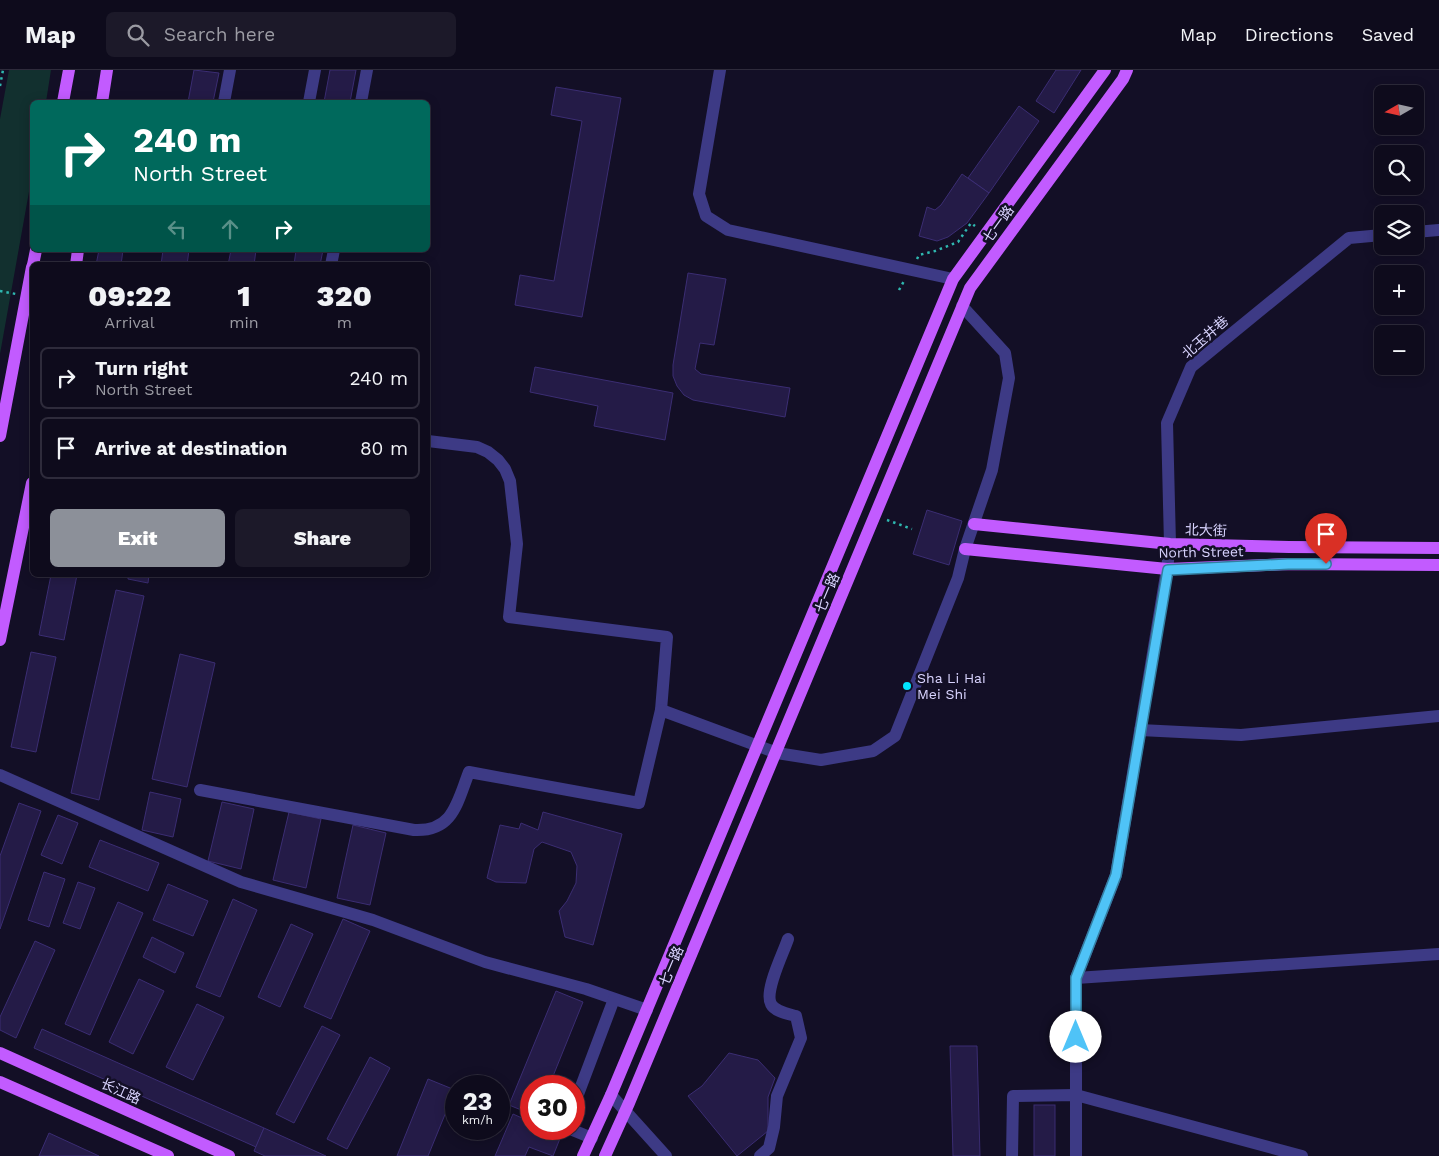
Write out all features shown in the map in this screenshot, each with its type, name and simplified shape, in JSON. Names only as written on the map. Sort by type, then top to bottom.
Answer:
[{"type":"main road","points":[[63,100],[69,70]]},
{"type":"main road","points":[[102,100],[107,70]]},
{"type":"main road","name":"七一路","points":[[584,1156],[612,1095],[952,279],[1105,70]]},
{"type":"main road","name":"七一路","points":[[605,1156],[626,1111],[777,753],[970,288],[1123,79],[1127,70]]},
{"type":"main road","points":[[0,436],[30,281]]},
{"type":"main road","points":[[0,640],[30,493]]},
{"type":"main road","name":"北大街","points":[[974,524],[1170,544],[1439,548]]},
{"type":"main road","name":"North Street","points":[[965,549],[1168,570],[1288,564],[1439,565]]},
{"type":"main road","name":"长江路","points":[[0,1053],[229,1156]]},
{"type":"main road","points":[[0,1082],[168,1156]]},
{"type":"street","points":[[224,100],[230,70]]},
{"type":"street","points":[[309,100],[315,70]]},
{"type":"street","points":[[361,100],[367,70]]},
{"type":"street","points":[[720,70],[699,194],[706,216],[728,230],[952,279]]},
{"type":"street","points":[[1424,231],[1439,230]]},
{"type":"street","name":"北玉井巷","points":[[1076,978],[1116,875],[1168,570],[1170,544],[1167,423],[1191,367],[1349,238],[1374,236]]},
{"type":"street","points":[[661,710],[777,753],[821,760],[873,751],[895,736],[958,578],[965,549],[992,470],[1009,378],[1005,353],[962,306]]},
{"type":"street","points":[[200,790],[414,830],[438,827],[448,819],[455,809],[468,772],[638,803],[661,710],[667,637],[509,617],[517,544],[510,481],[506,470],[493,456],[477,447],[430,441]]},
{"type":"street","points":[[1140,730],[1242,735],[1439,716]]},
{"type":"street","points":[[0,775],[241,882],[373,920],[485,962],[586,989],[647,1010]]},
{"type":"street","points":[[760,1156],[769,1148],[774,1127],[777,1096],[801,1038],[796,1016],[776,1010],[771,1004],[769,992],[788,939]]},
{"type":"street","points":[[1076,1156],[1076,978],[1439,954]]},
{"type":"street","points":[[585,1076],[614,999]]},
{"type":"street","points":[[612,1095],[666,1156]]},
{"type":"street","points":[[1012,1156],[1013,1096],[1076,1095],[1302,1156]]},
{"type":"street","points":[[585,1135],[592,1138]]},
{"type":"path","points":[[0,86],[3,70]]},
{"type":"path","points":[[899,290],[919,255],[935,252],[958,242],[971,223]]},
{"type":"path","points":[[875,516],[912,530]]},
{"type":"green space","points":[[9,70],[51,70],[46,100],[30,100],[30,186],[0,354],[0,119]]},
{"type":"building","points":[[194,70],[219,73],[213,100],[188,100]]},
{"type":"building","points":[[330,70],[356,70],[350,100],[324,100]]},
{"type":"building","points":[[1056,70],[1081,70],[1054,113],[1036,101]]},
{"type":"building","points":[[556,87],[621,98],[582,317],[515,305],[520,275],[554,281],[582,121],[551,115]]},
{"type":"building","points":[[1019,106],[1039,121],[989,193],[968,178]]},
{"type":"building","points":[[962,174],[989,193],[967,223],[948,237],[937,241],[919,236],[927,207],[935,210],[941,205]]},
{"type":"building","points":[[99,252],[123,252],[121,262],[97,262]]},
{"type":"building","points":[[163,252],[189,252],[187,262],[161,262]]},
{"type":"building","points":[[231,252],[256,252],[254,262],[229,262]]},
{"type":"building","points":[[296,252],[323,252],[321,262],[294,262]]},
{"type":"building","points":[[688,273],[726,279],[714,345],[700,343],[695,369],[701,374],[790,388],[785,417],[693,400],[684,395],[677,386],[673,376],[673,365]]},
{"type":"building","points":[[535,367],[673,393],[665,440],[594,426],[598,406],[530,392]]},
{"type":"building","points":[[927,510],[962,521],[949,565],[913,554]]},
{"type":"building","points":[[51,577],[77,577],[64,640],[39,635]]},
{"type":"building","points":[[128,577],[149,577],[148,583],[128,579]]},
{"type":"building","points":[[116,590],[144,596],[99,800],[71,793]]},
{"type":"building","points":[[31,652],[56,657],[36,752],[11,747]]},
{"type":"building","points":[[180,654],[215,663],[187,787],[152,779]]},
{"type":"building","points":[[150,792],[181,799],[173,837],[142,830]]},
{"type":"building","points":[[222,802],[254,809],[241,869],[208,861]]},
{"type":"building","points":[[19,803],[41,811],[0,929],[0,856]]},
{"type":"building","points":[[289,812],[321,819],[306,888],[273,880]]},
{"type":"building","points":[[543,812],[622,834],[593,945],[565,937],[559,911],[567,901],[576,883],[577,866],[571,852],[542,842],[534,849],[526,883],[496,882],[487,878],[500,825],[519,829],[521,823],[538,830]]},
{"type":"building","points":[[58,815],[78,823],[62,864],[41,855]]},
{"type":"building","points":[[353,825],[386,833],[370,905],[337,898]]},
{"type":"building","points":[[100,840],[159,863],[148,891],[89,867]]},
{"type":"building","points":[[44,872],[65,879],[49,927],[28,920]]},
{"type":"building","points":[[78,882],[95,888],[80,929],[63,923]]},
{"type":"building","points":[[168,884],[208,901],[193,936],[153,920]]},
{"type":"building","points":[[233,899],[257,910],[220,997],[196,987]]},
{"type":"building","points":[[118,902],[143,913],[90,1035],[65,1024]]},
{"type":"building","points":[[343,919],[370,931],[331,1019],[304,1007]]},
{"type":"building","points":[[291,924],[313,934],[280,1007],[258,997]]},
{"type":"building","points":[[152,937],[184,953],[175,973],[143,957]]},
{"type":"building","points":[[35,941],[55,950],[16,1038],[0,1030],[0,1017]]},
{"type":"building","points":[[139,979],[164,991],[133,1054],[109,1042]]},
{"type":"building","points":[[556,991],[583,1002],[553,1075],[521,1075]]},
{"type":"building","points":[[197,1004],[224,1017],[193,1080],[166,1067]]},
{"type":"building","points":[[322,1026],[340,1035],[294,1123],[276,1114]]},
{"type":"building","points":[[42,1029],[264,1128],[256,1147],[34,1048]]},
{"type":"building","points":[[950,1046],[977,1046],[980,1156],[953,1156]]},
{"type":"building","points":[[729,1053],[758,1060],[775,1078],[768,1097],[768,1131],[737,1156],[688,1096],[702,1086]]},
{"type":"building","points":[[370,1057],[390,1068],[347,1149],[327,1139]]},
{"type":"building","points":[[520,1078],[520,1110],[510,1105]]},
{"type":"building","points":[[428,1079],[445,1086],[445,1114],[428,1156],[397,1156]]},
{"type":"building","points":[[1034,1105],[1055,1105],[1055,1156],[1034,1156]]},
{"type":"building","points":[[513,1114],[520,1117],[520,1140],[559,1140],[553,1156],[529,1147],[525,1156],[495,1156],[502,1140],[510,1140],[510,1121]]},
{"type":"building","points":[[264,1128],[326,1156],[265,1156],[254,1151]]},
{"type":"building","points":[[49,1133],[99,1156],[39,1156]]},
{"type":"place","name":"Sha Li Hai Mei Shi","points":[[907,686]]},
{"type":"route","points":[[1076,1037],[1076,978],[1116,875],[1168,570],[1326,564]]}]
